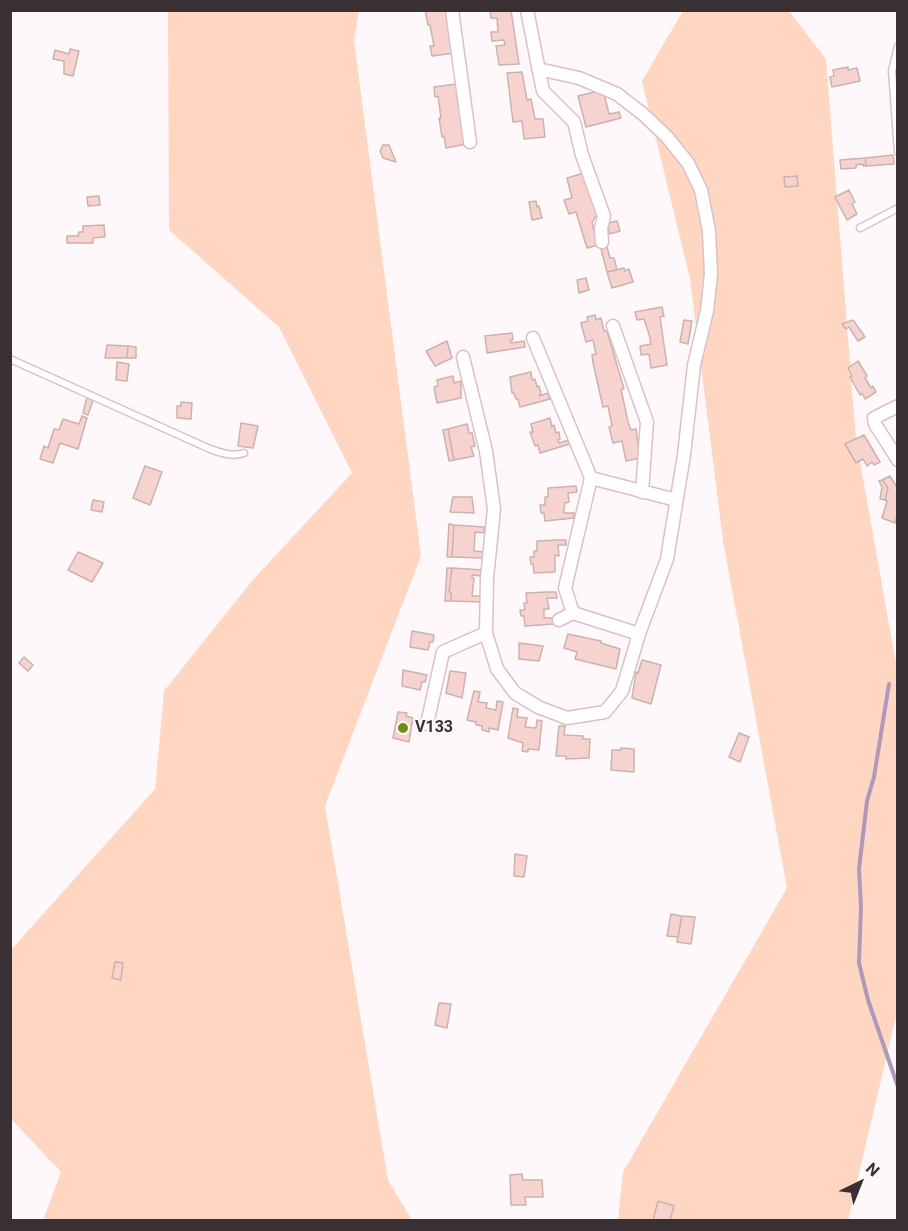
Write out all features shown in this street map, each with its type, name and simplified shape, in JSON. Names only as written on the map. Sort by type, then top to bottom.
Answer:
[{"type":"street","points":[[452,10],[470,142]]},
{"type":"street","points":[[527,10],[543,90],[574,122],[582,155],[604,216],[601,228],[602,242]]},
{"type":"street","points":[[463,357],[486,451],[494,509],[487,578],[486,633],[497,669],[515,693],[538,707],[567,718],[605,712],[622,691],[639,634],[667,559],[694,364],[707,311],[711,274],[709,231],[701,190],[688,163],[667,137],[644,115],[617,94],[579,78],[538,69]]},
{"type":"street","points":[[613,326],[646,422],[642,492]]},
{"type":"street","points":[[533,338],[591,478],[565,588],[573,613]]},
{"type":"street","points":[[897,406],[874,418],[875,424],[897,460]]},
{"type":"street","points":[[591,478],[676,500]]},
{"type":"street","points":[[559,620],[573,613],[639,634]]},
{"type":"street","points":[[427,724],[443,652],[486,633]]},
{"type":"lane","points":[[897,46],[892,71],[897,152]]},
{"type":"lane","points":[[860,228],[897,208]]},
{"type":"lane","points":[[10,359],[210,449],[228,455],[237,456],[244,453]]},
{"type":"shaded area","points":[[168,11],[359,11],[354,40],[421,556],[325,806],[388,1180],[412,1220],[43,1220],[61,1172],[11,1119],[10,951],[155,789],[164,691],[251,582],[352,473],[279,327],[169,230]]},
{"type":"shaded area","points":[[683,11],[789,11],[826,59],[856,439],[897,669],[898,692],[897,1012],[848,1220],[618,1220],[623,1172],[787,888],[723,541],[690,279],[642,81]]},
{"type":"building","points":[[425,10],[448,10],[455,53],[432,56],[430,46],[434,46]]},
{"type":"building","points":[[490,10],[511,10],[519,64],[499,65],[496,46],[505,45],[504,40],[492,41],[491,32],[498,32],[497,18],[491,18]]},
{"type":"building","points":[[70,49],[79,51],[73,76],[64,74],[64,61],[53,59],[55,50],[69,54]]},
{"type":"building","points":[[848,67],[848,70],[857,68],[860,81],[832,87],[830,77],[834,76],[833,70]]},
{"type":"building","points":[[522,72],[527,100],[531,99],[535,119],[543,119],[545,137],[524,139],[522,121],[513,122],[507,73]]},
{"type":"building","points":[[456,84],[466,144],[446,148],[439,118],[441,118],[438,96],[435,97],[434,87]]},
{"type":"building","points":[[603,90],[609,114],[619,112],[621,118],[586,127],[578,96]]},
{"type":"building","points":[[383,145],[389,145],[396,162],[383,158],[380,151]]},
{"type":"building","points":[[893,155],[894,164],[866,166],[865,158]]},
{"type":"building","points":[[865,158],[866,166],[863,164],[856,165],[856,168],[841,169],[840,160]]},
{"type":"building","points":[[584,173],[598,216],[592,223],[598,245],[587,248],[576,212],[569,214],[564,200],[572,198],[567,178]]},
{"type":"building","points":[[797,176],[798,186],[785,187],[784,177]]},
{"type":"building","points":[[849,190],[855,202],[852,204],[857,214],[847,220],[835,197]]},
{"type":"building","points":[[99,196],[100,205],[88,206],[87,197]]},
{"type":"building","points":[[536,201],[542,218],[532,220],[529,202]]},
{"type":"building","points":[[617,221],[620,231],[610,234],[607,223]]},
{"type":"building","points":[[104,225],[105,237],[93,238],[93,243],[67,243],[67,236],[78,236],[79,232],[83,232],[83,226]]},
{"type":"building","points":[[607,247],[610,258],[614,258],[617,270],[607,272],[601,249]]},
{"type":"building","points":[[624,268],[625,271],[629,269],[633,282],[612,288],[607,272]]},
{"type":"building","points":[[586,278],[589,290],[579,293],[577,280]]},
{"type":"building","points":[[662,307],[664,316],[660,317],[667,365],[651,368],[649,354],[641,355],[640,346],[651,344],[649,334],[644,319],[637,320],[635,312]]},
{"type":"building","points":[[595,315],[596,320],[601,318],[604,331],[607,331],[624,389],[621,389],[628,422],[631,430],[636,429],[640,458],[626,461],[622,441],[613,443],[609,427],[612,426],[608,406],[603,407],[593,363],[592,355],[596,354],[593,340],[586,342],[581,323],[588,321],[587,317]]},
{"type":"building","points":[[684,320],[692,321],[688,344],[680,342]]},
{"type":"building","points":[[853,320],[865,337],[858,341],[849,327],[846,329],[842,324]]},
{"type":"building","points":[[512,333],[511,343],[524,341],[525,347],[487,353],[485,336]]},
{"type":"building","points":[[447,341],[452,358],[435,366],[426,351]]},
{"type":"building","points":[[107,345],[128,346],[127,358],[105,358]]},
{"type":"building","points":[[128,346],[136,347],[136,358],[127,358]]},
{"type":"building","points":[[858,361],[867,376],[865,378],[876,392],[865,399],[862,393],[860,395],[850,377],[852,376],[848,368]]},
{"type":"building","points":[[117,362],[129,364],[127,381],[116,380]]},
{"type":"building","points":[[531,372],[532,380],[535,379],[537,387],[539,386],[541,393],[539,396],[548,393],[550,399],[520,407],[518,399],[512,393],[510,377]]},
{"type":"building","points":[[453,376],[454,383],[461,381],[461,398],[437,403],[434,387],[438,386],[437,380]]},
{"type":"building","points":[[87,397],[93,400],[88,415],[83,413]]},
{"type":"building","points":[[181,402],[192,403],[191,419],[177,418],[177,406],[181,406]]},
{"type":"building","points":[[82,416],[87,418],[78,449],[60,443],[53,463],[40,459],[44,446],[48,448],[54,429],[59,430],[63,419],[79,424]]},
{"type":"building","points":[[550,418],[552,427],[554,425],[556,433],[559,432],[559,443],[569,440],[570,444],[540,453],[530,432],[533,432],[531,424]]},
{"type":"building","points":[[241,423],[258,426],[253,448],[238,446]]},
{"type":"building","points":[[467,424],[475,446],[471,447],[474,456],[454,460],[448,429]]},
{"type":"building","points":[[448,429],[454,460],[449,461],[443,430]]},
{"type":"building","points":[[864,435],[880,462],[874,465],[872,462],[867,466],[863,459],[856,463],[845,444]]},
{"type":"building","points":[[145,466],[162,472],[150,505],[133,498]]},
{"type":"building","points":[[890,476],[898,489],[898,512],[895,523],[882,518],[888,488],[882,480]]},
{"type":"building","points":[[882,480],[888,488],[885,500],[880,499],[882,487],[879,481]]},
{"type":"building","points":[[576,486],[577,492],[568,493],[569,502],[565,503],[564,509],[564,513],[574,513],[574,518],[545,521],[540,505],[545,505],[548,488]]},
{"type":"building","points":[[453,497],[472,497],[474,513],[450,512]]},
{"type":"building","points":[[93,500],[104,502],[102,512],[91,510]]},
{"type":"building","points":[[449,524],[454,525],[452,557],[447,557]]},
{"type":"building","points":[[454,525],[484,527],[484,533],[475,532],[474,551],[484,552],[483,558],[452,557]]},
{"type":"building","points":[[566,540],[566,545],[558,545],[559,556],[555,555],[555,572],[534,573],[530,557],[534,557],[534,551],[537,551],[537,541]]},
{"type":"building","points":[[78,552],[103,563],[92,582],[68,570]]},
{"type":"building","points":[[447,568],[452,568],[449,592],[451,592],[451,601],[445,601]]},
{"type":"building","points":[[452,568],[483,570],[483,576],[472,575],[474,578],[472,596],[481,596],[481,602],[451,601],[451,592],[449,592]]},
{"type":"building","points":[[556,592],[557,598],[547,598],[549,609],[544,609],[544,618],[554,618],[554,624],[525,626],[524,616],[521,616],[520,610],[525,610],[526,593]]},
{"type":"building","points":[[412,631],[434,635],[428,650],[410,647]]},
{"type":"building","points":[[568,634],[601,641],[601,643],[620,649],[616,669],[575,659],[577,652],[564,648]]},
{"type":"building","points":[[519,643],[543,646],[539,661],[519,659]]},
{"type":"building","points":[[24,657],[33,665],[28,671],[19,663]]},
{"type":"building","points":[[642,660],[661,665],[651,704],[632,698],[636,672],[638,673]]},
{"type":"building","points":[[403,670],[427,675],[420,690],[402,686]]},
{"type":"building","points":[[450,671],[466,673],[462,698],[446,693]]},
{"type":"building","points":[[474,691],[480,692],[478,702],[487,703],[486,708],[496,710],[497,701],[503,702],[498,730],[489,728],[489,732],[482,730],[482,726],[476,725],[476,722],[467,720]]},
{"type":"building","points":[[513,708],[518,709],[517,717],[527,718],[525,727],[536,728],[537,720],[542,721],[539,750],[522,751],[523,743],[508,738]]},
{"type":"building","name":"V133","points":[[398,712],[407,713],[406,716],[413,718],[409,742],[393,738]]},
{"type":"building","points":[[559,726],[565,726],[564,735],[583,736],[583,739],[590,739],[589,758],[566,759],[566,756],[556,756]]},
{"type":"building","points":[[739,733],[749,737],[740,762],[729,757]]},
{"type":"building","points":[[621,748],[634,749],[634,772],[611,770],[612,750],[621,750]]},
{"type":"building","points":[[515,854],[527,856],[524,877],[514,876]]},
{"type":"building","points":[[671,914],[682,916],[678,937],[667,936]]},
{"type":"building","points":[[682,916],[695,917],[691,944],[677,942]]},
{"type":"building","points":[[115,962],[123,963],[121,980],[112,978]]},
{"type":"building","points":[[439,1003],[451,1004],[447,1028],[435,1025]]},
{"type":"building","points":[[522,1174],[523,1180],[542,1180],[543,1197],[525,1197],[526,1205],[511,1205],[510,1175]]},
{"type":"building","points":[[658,1201],[674,1206],[670,1220],[653,1220]]},
{"type":"waterway","points":[[889,684],[874,777],[867,801],[859,869],[861,907],[859,963],[868,1000],[898,1087]]},
{"type":"place","name":"V133","points":[[403,728]]}]
